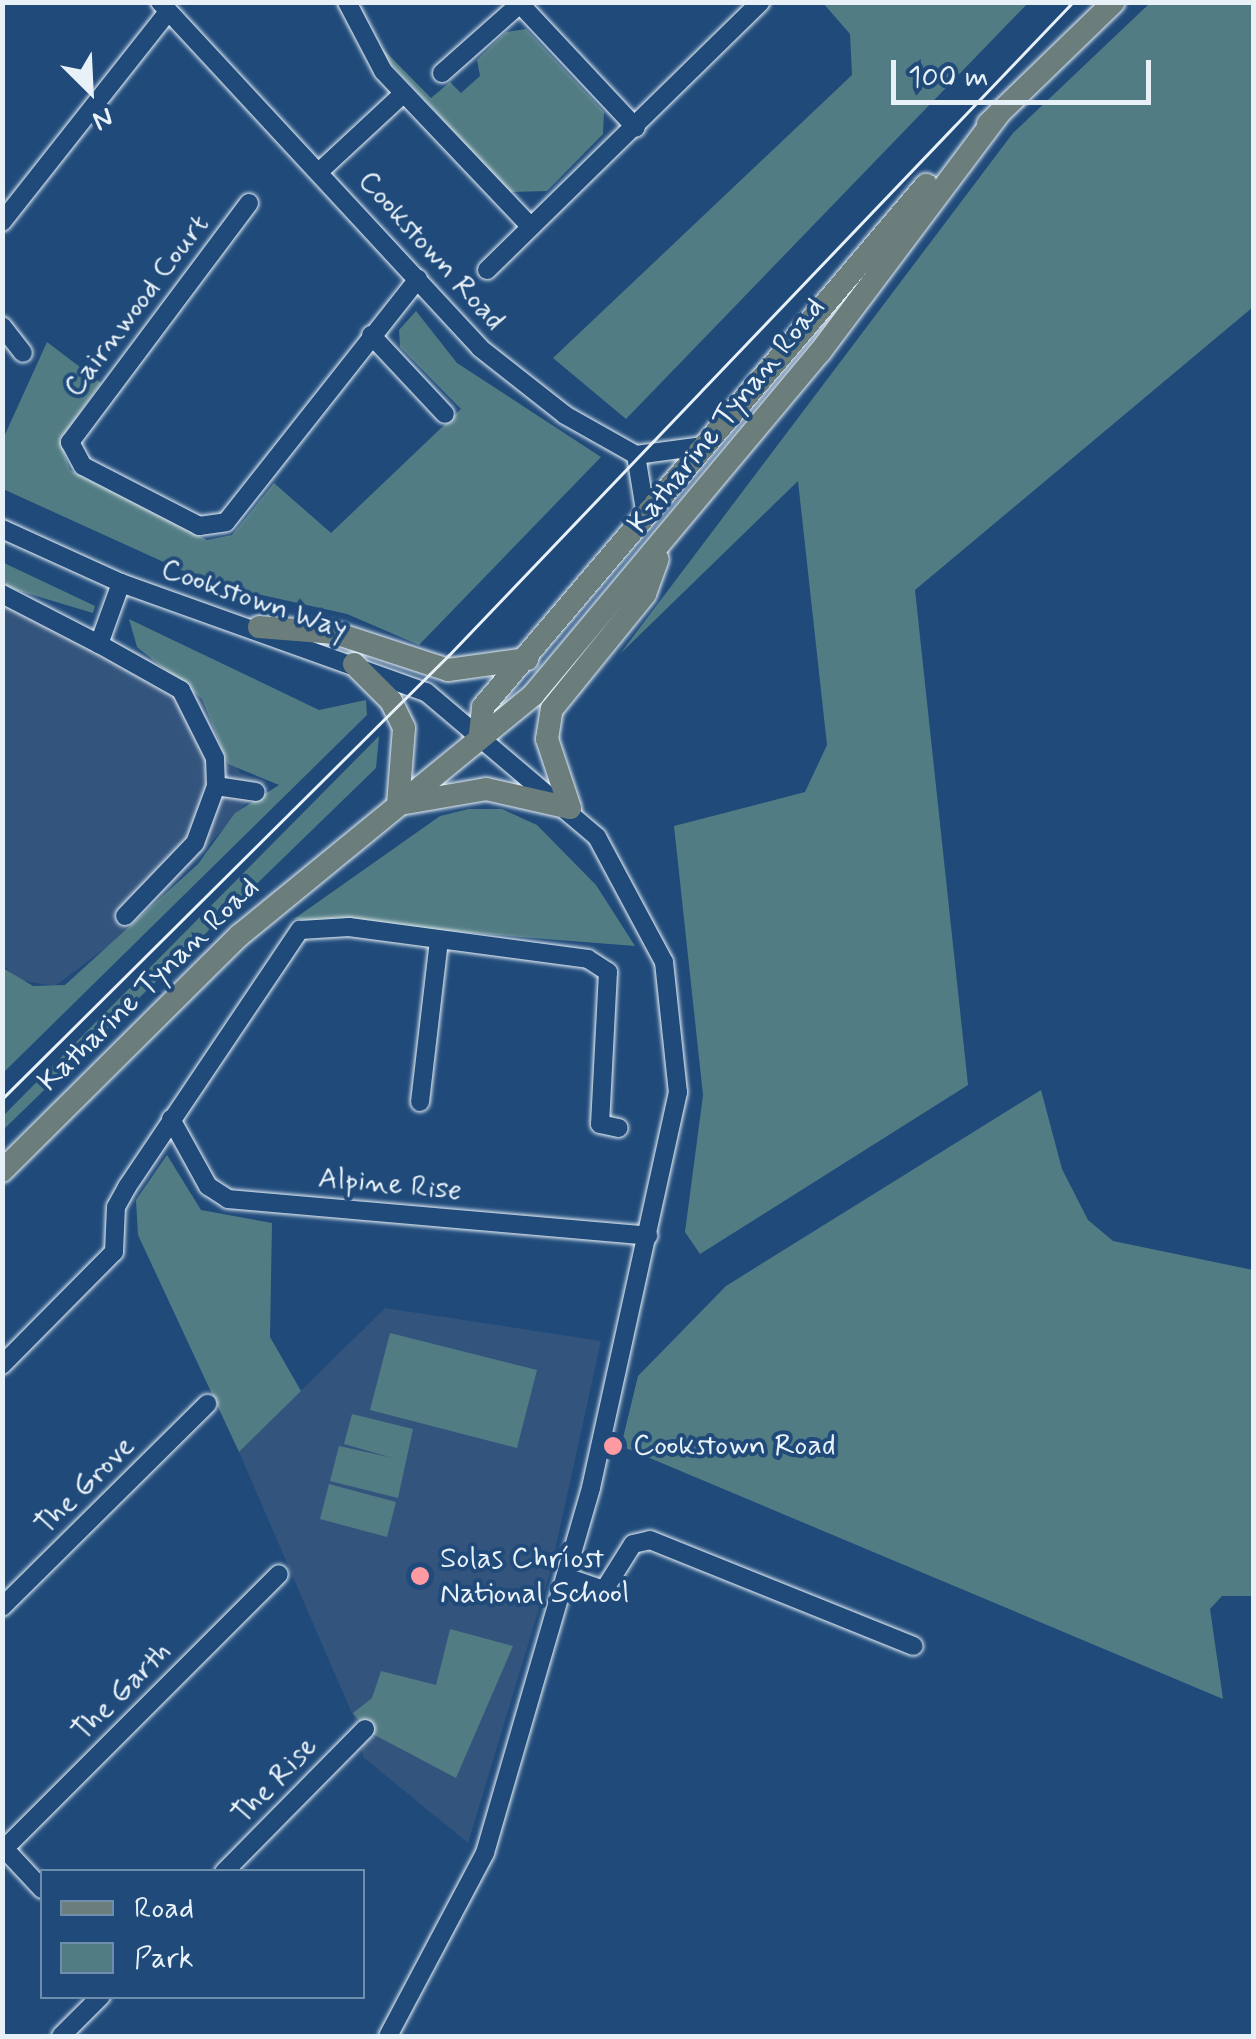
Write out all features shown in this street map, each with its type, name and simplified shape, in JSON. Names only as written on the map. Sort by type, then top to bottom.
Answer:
[{"type":"main road","name":"Katharine Tynan Road","points":[[480,733],[483,707],[530,658],[643,524],[858,262],[1114,2]]},
{"type":"main road","name":"Katharine Tynan Road","points":[[2,1171],[240,935],[480,733],[505,724],[534,696],[664,542],[1000,114]]},
{"type":"main road","points":[[570,808],[546,739],[552,708],[645,594],[664,542]]},
{"type":"main road","points":[[259,628],[335,634],[448,670],[530,658]]},
{"type":"main road","points":[[354,664],[391,701],[404,728],[398,805],[486,788],[570,808]]},
{"type":"street","points":[[347,2],[404,93],[530,226]]},
{"type":"street","points":[[487,270],[761,2]]},
{"type":"street","points":[[442,73],[522,4],[636,128]]},
{"type":"street","points":[[2,222],[164,7]]},
{"type":"street","name":"Cookstown Road","points":[[164,7],[320,170],[489,356],[636,455]]},
{"type":"street","points":[[320,170],[404,93]]},
{"type":"street","name":"Cairnwood Court","points":[[248,202],[70,442],[83,466],[217,527],[371,334]]},
{"type":"street","points":[[418,279],[371,334],[445,414]]},
{"type":"street","points":[[2,326],[23,353]]},
{"type":"street","name":"Katharine Tynan Road","points":[[636,455],[682,456],[708,444]]},
{"type":"street","points":[[636,455],[649,492],[643,524]]},
{"type":"street","name":"Cookstown Way","points":[[2,530],[121,583],[410,682],[480,733]]},
{"type":"street","points":[[99,644],[121,583]]},
{"type":"street","points":[[2,594],[182,690],[215,758],[216,786],[195,843],[124,916]]},
{"type":"street","points":[[388,2036],[485,1853],[566,1576],[648,1236],[678,1092],[673,1004],[640,906],[570,808],[480,733]]},
{"type":"street","points":[[216,786],[256,792]]},
{"type":"street","points":[[2,1365],[114,1252],[116,1207],[128,1186],[300,930],[440,940],[588,959],[608,972],[600,1124],[620,1128]]},
{"type":"street","points":[[420,1102],[440,940]]},
{"type":"street","name":"Alpine Rise","points":[[171,1119],[208,1186],[228,1199],[648,1236]]},
{"type":"street","name":"The Grove","points":[[2,1607],[207,1404]]},
{"type":"street","points":[[566,1576],[604,1590],[634,1544],[650,1540],[914,1646]]},
{"type":"street","name":"The Garth","points":[[4,1847],[278,1574]]},
{"type":"street","name":"The Rise","points":[[227,1869],[364,1728]]},
{"type":"street","points":[[4,1847],[40,1887]]},
{"type":"street","points":[[61,2036],[97,1999]]},
{"type":"shaded area","points":[[2,586],[176,671],[202,699],[240,773],[266,781],[140,922],[55,986],[18,980],[3,965]]},
{"type":"shaded area","name":"Solas Chríost National School","points":[[385,1308],[601,1341],[551,1569],[468,1843],[363,1757],[360,1732],[239,1452]]},
{"type":"green space","points":[[823,3],[1028,3],[626,419],[553,358],[852,75],[850,34]]},
{"type":"green space","points":[[1150,3],[1253,3],[1253,307],[915,590],[968,1085],[700,1254],[685,1232],[703,1095],[674,826],[805,792],[827,745],[798,481],[620,654],[1013,133]]},
{"type":"green space","points":[[360,4],[377,43],[431,98],[450,82],[461,93],[480,76],[477,60],[506,32],[526,29],[604,112],[603,134],[547,191],[510,192],[374,45]]},
{"type":"green space","points":[[416,311],[457,363],[601,457],[419,645],[347,614],[212,584],[3,489],[3,439],[47,342],[101,383],[60,440],[70,470],[207,540],[232,535],[274,483],[331,533],[461,409],[400,347],[399,330]]},
{"type":"green space","points":[[2,562],[95,606],[93,613],[6,587]]},
{"type":"green space","points":[[129,619],[319,710],[366,700],[367,715],[3,1073],[3,968],[33,986],[65,985],[198,864],[235,813],[279,785],[228,764],[202,699],[137,647]]},
{"type":"green space","points":[[379,736],[376,768],[3,1130],[3,1116]]},
{"type":"green space","points":[[469,809],[502,809],[537,825],[596,885],[635,946],[294,919],[440,816]]},
{"type":"green space","points":[[1041,1090],[1062,1169],[1088,1220],[1113,1241],[1253,1270],[1253,1596],[1222,1596],[1210,1609],[1223,1699],[621,1446],[638,1376],[726,1286]]},
{"type":"green space","points":[[167,1155],[201,1210],[272,1223],[270,1337],[301,1391],[239,1452],[138,1235],[136,1200]]},
{"type":"green space","points":[[390,1333],[537,1370],[517,1448],[370,1410]]},
{"type":"green space","points":[[352,1414],[413,1429],[398,1498],[330,1481],[339,1446],[393,1458],[344,1444]]},
{"type":"green space","points":[[329,1484],[396,1502],[387,1537],[320,1519]]},
{"type":"green space","points":[[450,1629],[513,1646],[456,1778],[367,1731],[353,1713],[372,1698],[381,1671],[436,1685]]},
{"type":"tram line","points":[[2,1099],[448,656],[1073,2]]},
{"type":"place","name":"Cookstown Road","points":[[613,1446]]},
{"type":"place","name":"Solas Chríost National School","points":[[420,1576]]}]
